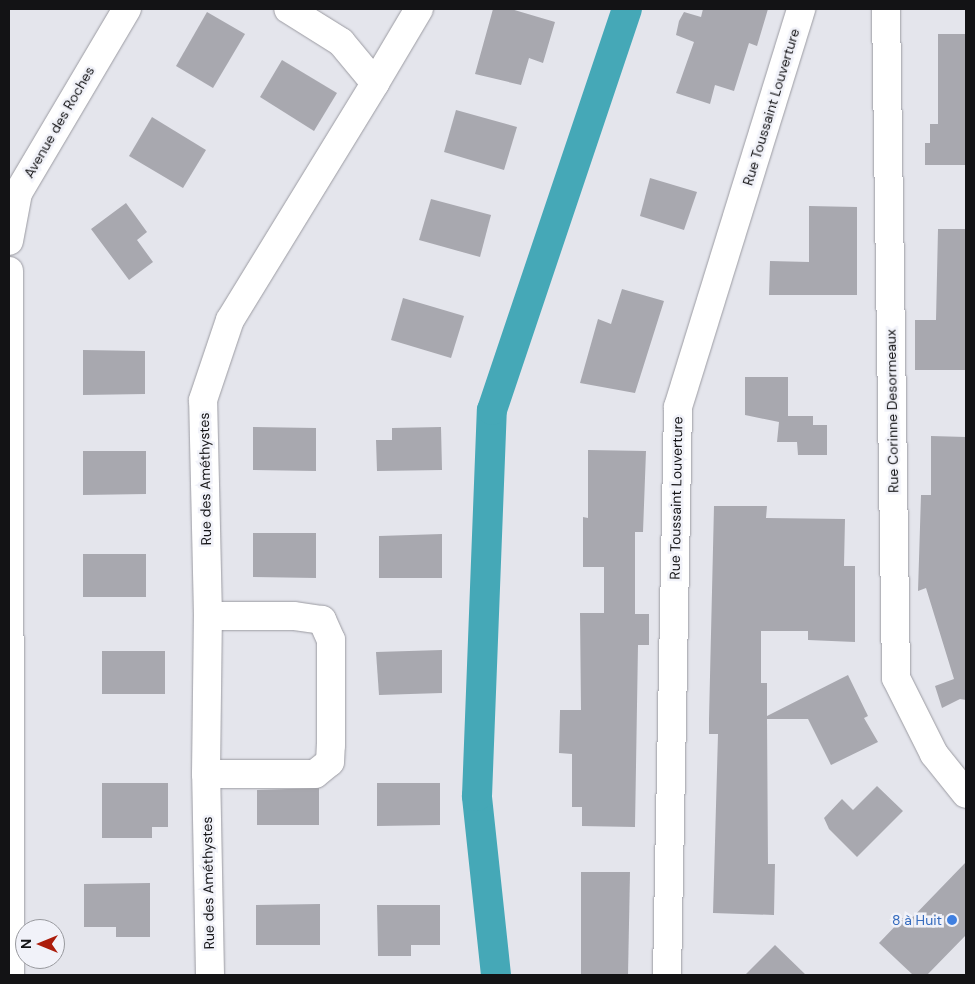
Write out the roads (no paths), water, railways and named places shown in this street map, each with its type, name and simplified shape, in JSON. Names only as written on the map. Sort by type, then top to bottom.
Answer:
[{"type":"street","name":"Avenue des Roches","points":[[9,241],[18,193],[127,9]]},
{"type":"street","points":[[288,9],[341,42],[375,84]]},
{"type":"street","name":"Rue des Améthystes","points":[[210,975],[206,774],[208,616],[203,400],[230,320],[419,9]]},
{"type":"street","name":"Rue Toussaint Louverture","points":[[667,975],[678,407],[801,9]]},
{"type":"street","name":"Rue Corinne Desormeaux","points":[[886,9],[896,678],[934,754],[966,794]]},
{"type":"street","points":[[9,271],[10,975]]},
{"type":"street","points":[[206,774],[314,774],[330,762],[332,745],[331,640],[322,620],[293,616],[208,616]]},
{"type":"waterway","points":[[496,975],[477,796],[492,410],[627,9]]},
{"type":"place","name":"8 à Huit","points":[[952,920]]}]
